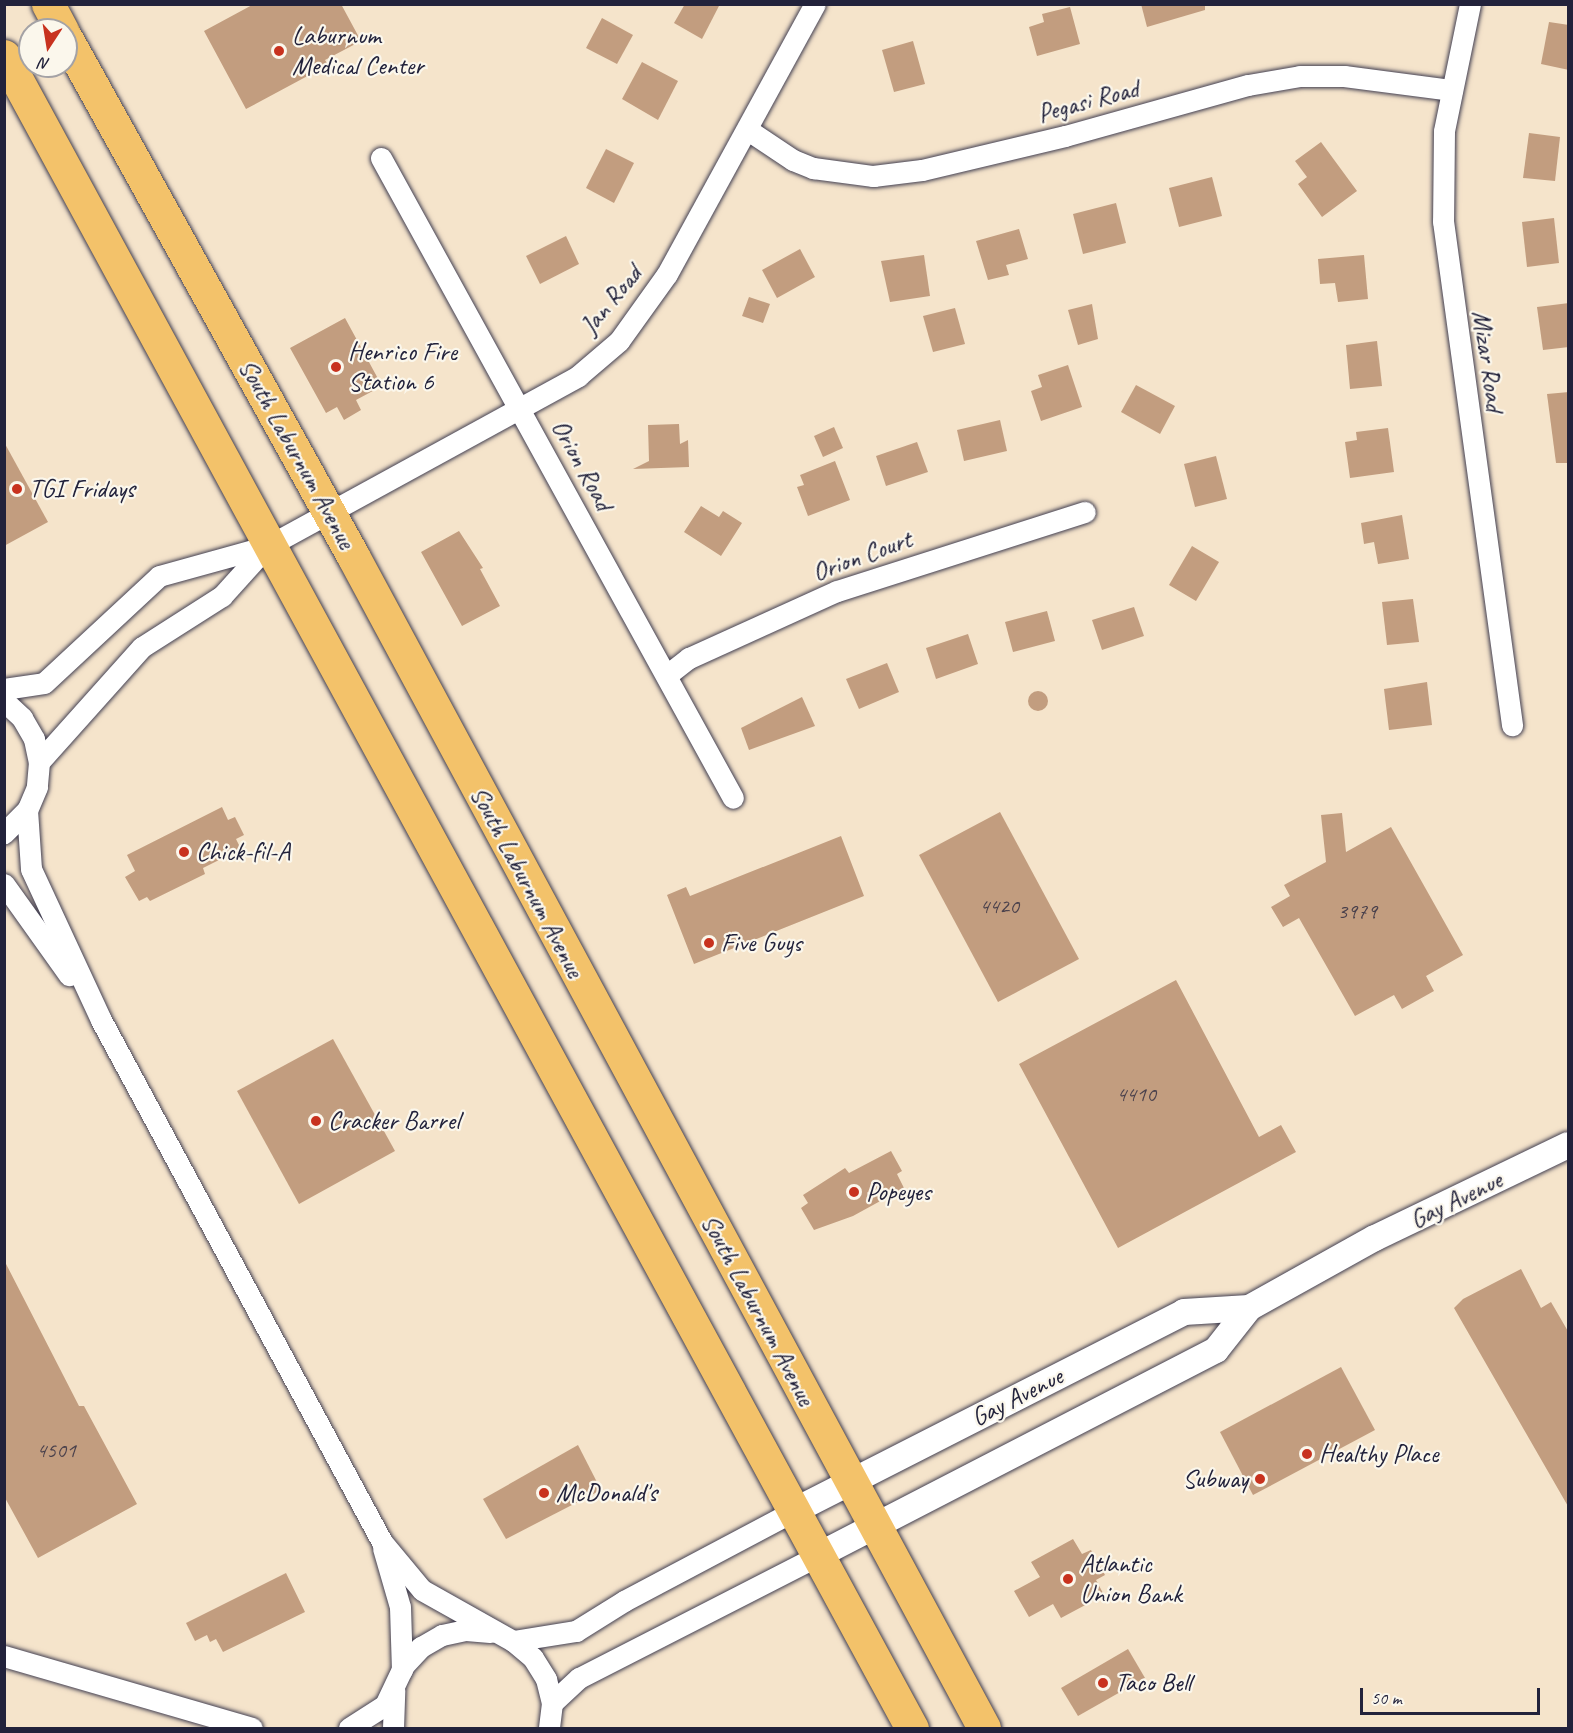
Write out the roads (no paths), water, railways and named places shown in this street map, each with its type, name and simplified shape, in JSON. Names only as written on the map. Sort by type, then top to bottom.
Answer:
[{"type":"main road","points":[[48,4],[56,18]]},
{"type":"main road","points":[[4,56],[792,1512],[912,1728]]},
{"type":"main road","name":"South Laburnum Avenue","points":[[78,60],[327,512],[984,1728]]},
{"type":"street","name":"Jan Road","points":[[268,546],[578,376],[619,341],[667,274],[748,130],[815,4]]},
{"type":"street","name":"Mizar Road","points":[[1470,4],[1444,131],[1447,266],[1512,725]]},
{"type":"street","name":"Pegasi Road","points":[[748,130],[803,164],[844,175],[873,176],[933,168],[1065,136],[1248,85],[1300,76],[1344,76],[1452,90]]},
{"type":"street","name":"Orion Road","points":[[381,158],[668,675],[733,798]]},
{"type":"street","name":"Orion Court","points":[[668,675],[689,658],[837,591],[1085,512]]},
{"type":"street","points":[[4,689],[44,683],[159,576],[268,546]]},
{"type":"street","points":[[39,762],[142,647],[222,596],[268,546]]},
{"type":"street","points":[[4,701],[22,718],[34,739],[39,762],[37,787],[27,810],[4,833]]},
{"type":"street","points":[[27,810],[31,869],[101,1020],[381,1542],[400,1607],[398,1678],[393,1728]]},
{"type":"street","points":[[4,884],[101,1020]]},
{"type":"street","name":"Gay Avenue","points":[[817,1556],[1216,1350],[1249,1308],[1376,1238],[1569,1145]]},
{"type":"street","name":"Gay Avenue","points":[[792,1512],[1184,1312],[1249,1308]]},
{"type":"street","points":[[513,1641],[576,1631],[624,1600],[792,1512]]},
{"type":"street","points":[[381,1542],[422,1590],[490,1632],[513,1641],[533,1658],[546,1679],[552,1703],[549,1728]]},
{"type":"street","points":[[552,1703],[579,1678],[817,1556]]},
{"type":"street","points":[[349,1728],[385,1705],[398,1678],[421,1647],[442,1635],[466,1630],[490,1632]]},
{"type":"street","points":[[4,1656],[252,1728]]},
{"type":"place","name":"Laburnum Medical Center","points":[[279,51]]},
{"type":"place","name":"Henrico Fire Station 6","points":[[336,367]]},
{"type":"place","name":"TGI Fridays","points":[[17,489]]},
{"type":"place","name":"Chick-fil-A","points":[[184,852]]},
{"type":"place","name":"Five Guys","points":[[709,943]]},
{"type":"place","name":"Cracker Barrel","points":[[316,1121]]},
{"type":"place","name":"Popeyes","points":[[854,1192]]},
{"type":"place","name":"Healthy Place","points":[[1307,1454]]},
{"type":"place","name":"Subway","points":[[1260,1479]]},
{"type":"place","name":"McDonald's","points":[[544,1493]]},
{"type":"place","name":"Atlantic Union Bank","points":[[1068,1579]]},
{"type":"place","name":"Taco Bell","points":[[1103,1683]]}]
